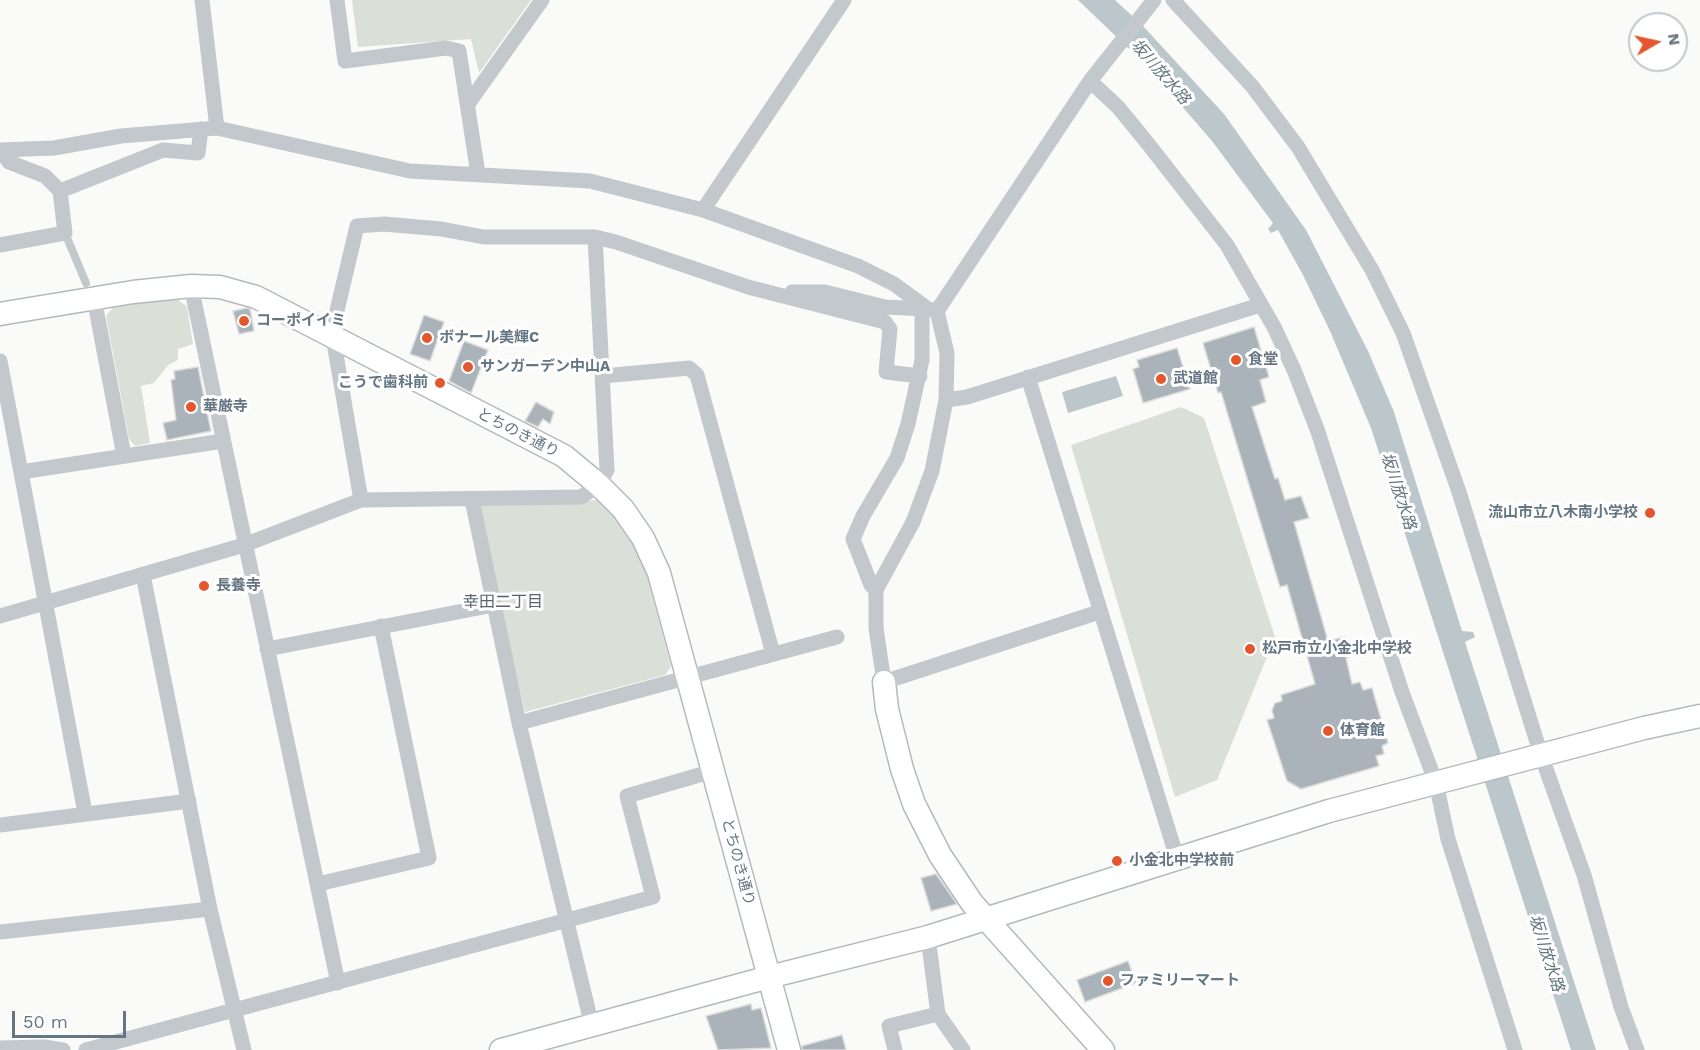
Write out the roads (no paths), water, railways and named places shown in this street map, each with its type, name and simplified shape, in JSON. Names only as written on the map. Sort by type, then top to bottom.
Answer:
[{"type":"street","points":[[60,191],[163,150],[198,153],[209,129],[202,0]]},
{"type":"street","points":[[337,0],[345,60],[446,48],[459,51],[478,174]]},
{"type":"street","points":[[468,104],[542,0]]},
{"type":"street","points":[[703,210],[844,0]]},
{"type":"street","points":[[876,590],[853,539],[863,516],[897,458],[920,376],[929,309],[1093,78],[1154,0]]},
{"type":"street","points":[[1173,0],[1252,86],[1298,147],[1372,270],[1403,333],[1430,405],[1536,757],[1584,875],[1620,1007],[1637,1050]]},
{"type":"street","points":[[1093,78],[1227,245],[1274,327],[1294,370],[1317,429],[1402,692],[1440,782],[1448,839],[1515,1050]]},
{"type":"street","points":[[0,150],[54,148],[121,136],[209,129],[410,171],[590,181],[703,210],[858,266],[894,284],[929,309],[947,353],[946,400],[936,453],[922,501],[876,590],[876,628],[892,730],[914,804],[954,878],[987,920],[1103,1050]]},
{"type":"street","points":[[0,150],[9,162],[45,176],[60,191],[65,233],[0,245]]},
{"type":"street","points":[[361,500],[333,337],[334,319],[357,226],[384,224],[441,229],[484,237],[595,237],[773,292],[885,322],[890,328],[886,372],[920,376]]},
{"type":"street","points":[[0,616],[244,545],[361,500],[581,497],[599,485],[607,470],[595,237]]},
{"type":"street","points":[[191,286],[338,983]]},
{"type":"street","name":"とちのき通り","points":[[0,314],[90,290],[220,287],[256,297],[564,456],[599,485],[623,508],[644,538],[659,573],[789,1050]]},
{"type":"street","points":[[90,290],[124,456]]},
{"type":"street","points":[[773,292],[825,291],[885,307],[929,309]]},
{"type":"street","points":[[946,400],[967,397],[1260,305]]},
{"type":"street","points":[[0,361],[86,813]]},
{"type":"street","points":[[603,376],[689,368],[697,375],[773,654]]},
{"type":"street","points":[[1028,377],[1177,858]]},
{"type":"street","points":[[21,472],[223,441]]},
{"type":"street","points":[[472,500],[519,723],[592,1026]]},
{"type":"street","points":[[142,575],[210,909],[244,1050]]},
{"type":"street","points":[[267,649],[494,605]]},
{"type":"street","points":[[884,682],[1099,612]]},
{"type":"street","points":[[318,884],[429,858],[381,626]]},
{"type":"street","points":[[519,723],[837,637]]},
{"type":"street","points":[[501,1050],[769,976],[987,920],[1329,811],[1700,716]]},
{"type":"street","points":[[86,1050],[652,897],[627,796],[713,771]]},
{"type":"street","points":[[0,825],[189,801]]},
{"type":"street","points":[[0,932],[210,909]]},
{"type":"street","points":[[928,937],[938,1014],[963,1050]]},
{"type":"street","points":[[895,1050],[889,1026],[938,1014]]},
{"type":"street","points":[[0,1048],[63,1050]]},
{"type":"lane","points":[[65,233],[90,290]]},
{"type":"water","name":"坂川放水路","points":[[1078,0],[1115,0],[1143,26],[1224,114],[1306,230],[1368,351],[1394,412],[1462,631],[1473,632],[1475,637],[1465,642],[1596,1050],[1571,1050],[1371,428],[1330,331],[1303,275],[1278,230],[1271,233],[1268,229],[1273,223],[1212,141],[1148,67]]},
{"type":"water","points":[[1116,376],[1123,396],[1068,413],[1062,392]]},
{"type":"place","name":"コーポイイミ","points":[[244,321]]},
{"type":"place","name":"ボナール美輝C","points":[[427,338]]},
{"type":"place","name":"食堂","points":[[1236,360]]},
{"type":"place","name":"サンガーデン中山A","points":[[468,367]]},
{"type":"place","name":"武道館","points":[[1161,379]]},
{"type":"place","name":"こうで歯科前","points":[[440,383]]},
{"type":"place","name":"華厳寺","points":[[191,407]]},
{"type":"place","name":"流山市立八木南小学校","points":[[1650,513]]},
{"type":"place","name":"長養寺","points":[[204,586]]},
{"type":"place","name":"松戸市立小金北中学校","points":[[1250,649]]},
{"type":"place","name":"体育館","points":[[1328,731]]},
{"type":"place","name":"小金北中学校前","points":[[1117,861]]},
{"type":"place","name":"ファミリーマート","points":[[1108,981]]},
{"type":"district","name":"幸田二丁目","points":[[503,602]]}]
